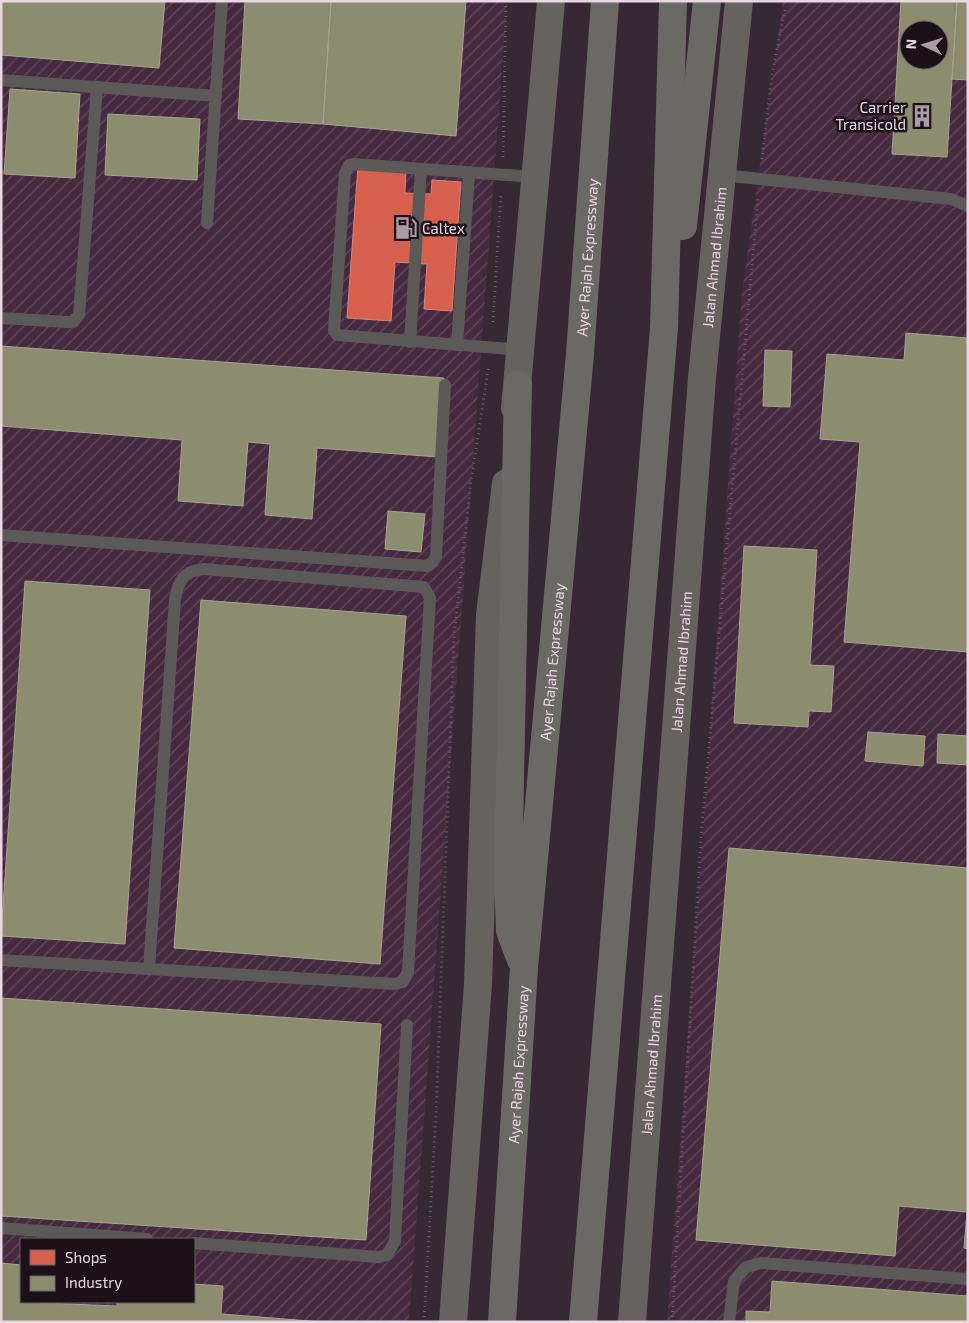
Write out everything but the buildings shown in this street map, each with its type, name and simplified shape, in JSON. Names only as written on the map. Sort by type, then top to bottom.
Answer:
[{"type":"highway","name":"Ayer Rajah Expressway","points":[[502,1322],[524,968],[580,354],[605,1]]},
{"type":"highway","points":[[583,1322],[664,328],[673,1]]},
{"type":"highway","points":[[664,328],[684,221],[707,1]]},
{"type":"highway","points":[[518,384],[508,879],[510,932],[524,968]]},
{"type":"main road","points":[[453,1322],[478,984],[490,615],[518,384],[551,1]]},
{"type":"main road","name":"Jalan Ahmad Ibrahim","points":[[632,1322],[702,378],[739,1]]},
{"type":"lane","points":[[207,222],[222,1]]},
{"type":"lane","points":[[1,80],[216,96]]},
{"type":"lane","points":[[1,318],[74,322],[79,315],[97,87]]},
{"type":"lane","points":[[521,350],[340,337],[337,335],[334,330],[346,169],[353,164],[536,177]]},
{"type":"lane","points":[[410,342],[421,169]]},
{"type":"lane","points":[[457,346],[469,173]]},
{"type":"lane","points":[[722,175],[760,180],[820,183],[951,198],[968,206]]},
{"type":"lane","points":[[1,534],[428,566],[436,556],[445,385]]},
{"type":"lane","points":[[1,960],[394,984],[403,982],[406,979],[430,598],[424,587],[204,569],[186,573],[181,579],[176,600],[149,969]]},
{"type":"lane","points":[[195,1243],[379,1257],[387,1255],[394,1241],[407,1025]]},
{"type":"lane","points":[[1,1228],[134,1238]]},
{"type":"lane","points":[[729,1322],[734,1281],[746,1267],[761,1263],[968,1279]]},
{"type":"path","points":[[672,1322],[701,836],[760,180],[772,74],[785,9]]},
{"type":"shaded area","points":[[1,1],[507,1],[409,1322],[1,1322]]},
{"type":"shaded area","points":[[783,1],[968,1],[968,1322],[667,1322],[742,292]]},
{"type":"place","name":"Carrier Transicold","points":[[922,116]]},
{"type":"place","name":"Caltex","points":[[406,228]]}]
